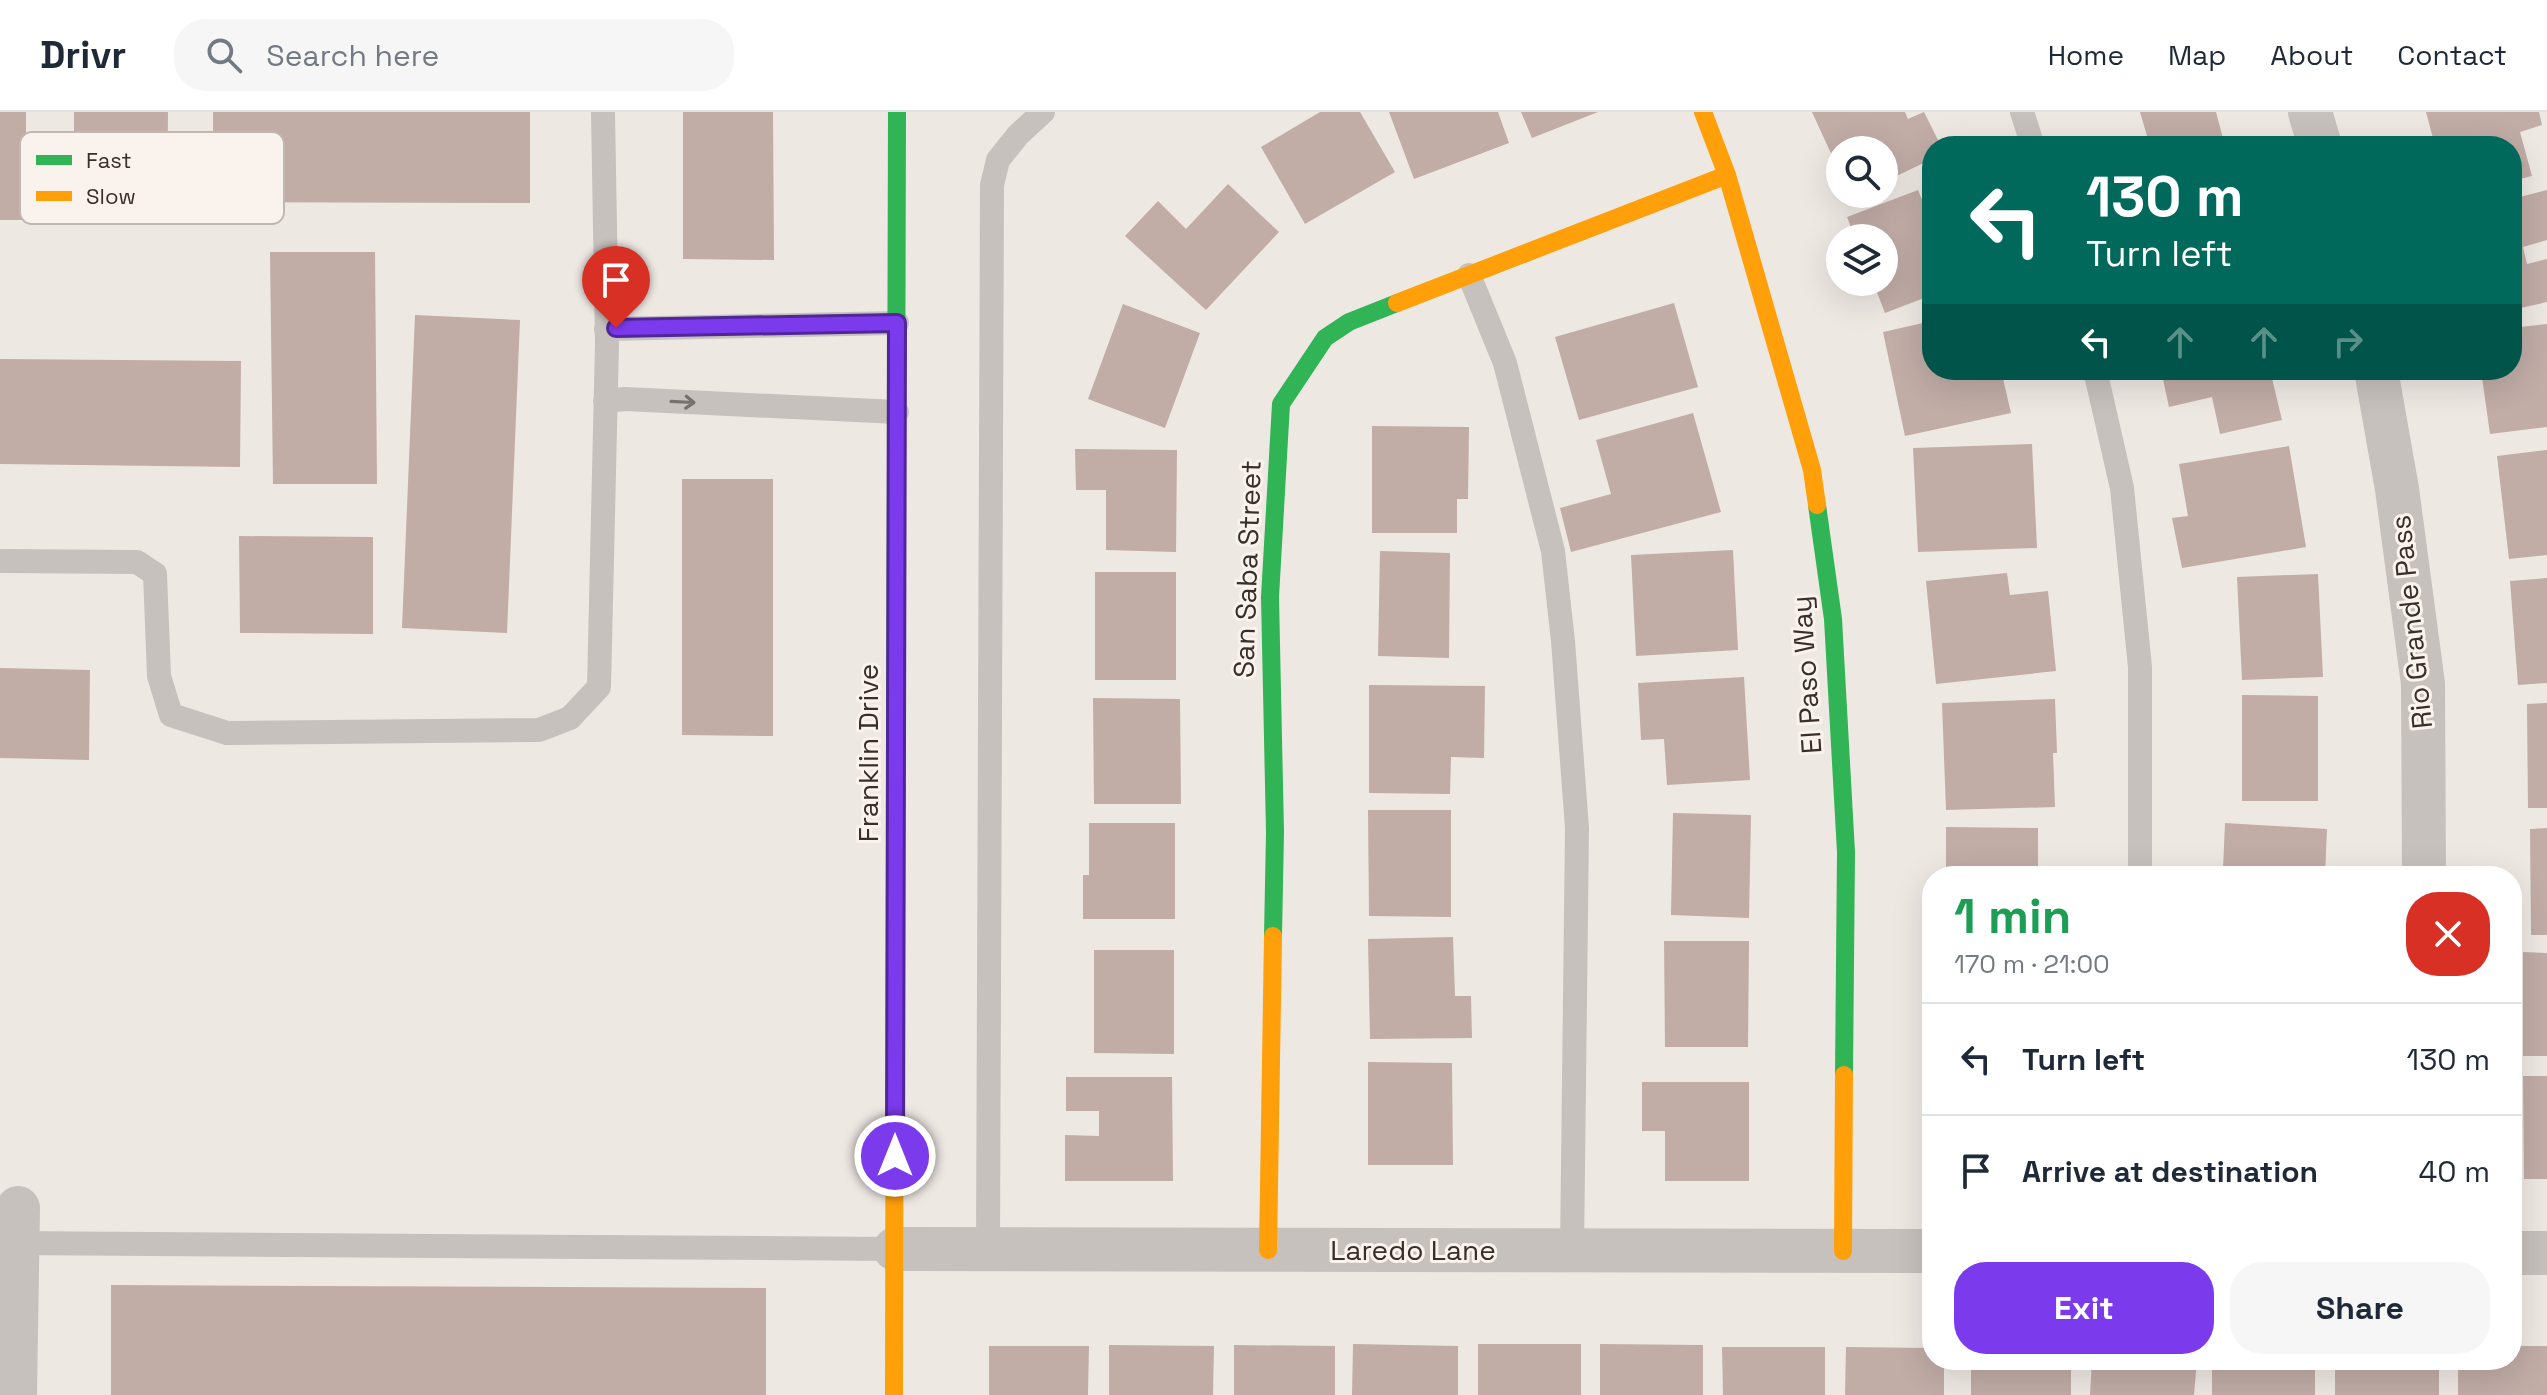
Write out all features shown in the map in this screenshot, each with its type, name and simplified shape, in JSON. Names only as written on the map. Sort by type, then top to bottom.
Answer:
[{"type":"street","name":"Franklin Drive","points":[[894,1395],[897,112]]},
{"type":"street","name":"El Paso Way","points":[[1703,112],[1727,175],[1812,470],[1833,619],[1846,852],[1843,1251]]},
{"type":"street","points":[[2310,112],[2317,136]]},
{"type":"street","name":"San Saba Street","points":[[1268,1250],[1275,832],[1270,597],[1281,404],[1325,338],[1349,322],[1727,175]]},
{"type":"street","name":"Rio Grande Pass","points":[[2378,380],[2397,489],[2423,684],[2424,866]]},
{"type":"street","points":[[12,1232],[15,1395]]},
{"type":"street","name":"Laredo Lane","points":[[895,1249],[1922,1251]]},
{"type":"street","points":[[2522,1253],[2547,1253]]},
{"type":"lane","points":[[0,561],[137,562],[155,574],[159,676],[171,715],[227,733],[539,730],[570,718],[599,687],[606,329],[603,112]]},
{"type":"lane","points":[[988,1249],[992,185],[998,160],[1018,135],[1043,112]]},
{"type":"lane","points":[[2022,112],[2030,136]]},
{"type":"lane","points":[[1469,275],[1505,363],[1553,551],[1563,641],[1577,828],[1572,1251]]},
{"type":"lane","points":[[606,329],[897,323]]},
{"type":"lane","points":[[2097,380],[2122,488],[2140,667],[2140,866]]},
{"type":"lane","points":[[605,401],[625,399],[897,412]]},
{"type":"lane","points":[[12,1232],[895,1249]]},
{"type":"building","points":[[0,112],[26,112],[26,132],[20,132],[20,220],[0,220]]},
{"type":"building","points":[[74,112],[168,112],[168,132],[74,132]]},
{"type":"building","points":[[213,112],[530,112],[530,203],[284,202],[284,132],[213,132]]},
{"type":"building","points":[[683,112],[773,112],[774,260],[683,259]]},
{"type":"building","points":[[1320,112],[1360,112],[1395,172],[1305,224],[1261,147]]},
{"type":"building","points":[[1389,112],[1498,112],[1509,143],[1414,179]]},
{"type":"building","points":[[1521,112],[1598,112],[1532,138]]},
{"type":"building","points":[[1812,112],[1905,112],[1908,119],[1924,112],[1936,136],[1922,136],[1922,164],[1898,175],[1898,136],[1826,136],[1826,142]]},
{"type":"building","points":[[2140,112],[2216,112],[2222,136],[2147,136]]},
{"type":"building","points":[[2426,112],[2539,112],[2542,125],[2520,132],[2521,136],[2432,136]]},
{"type":"building","points":[[2522,139],[2532,176],[2522,178]]},
{"type":"building","points":[[1228,184],[1279,232],[1206,310],[1125,236],[1158,201],[1186,229]]},
{"type":"building","points":[[1918,190],[1922,200],[1922,299],[1885,313],[1878,296],[1898,296],[1898,224],[1850,224],[1847,217],[1871,208],[1898,208],[1898,198]]},
{"type":"building","points":[[2547,190],[2547,240],[2523,247],[2527,264],[2547,259],[2547,302],[2522,308],[2522,196]]},
{"type":"building","points":[[270,252],[375,252],[377,484],[273,484]]},
{"type":"building","points":[[1674,303],[1698,387],[1579,420],[1555,337]]},
{"type":"building","points":[[1123,304],[1200,333],[1165,428],[1088,399]]},
{"type":"building","points":[[415,315],[520,320],[507,633],[402,628]]},
{"type":"building","points":[[1922,323],[1922,380],[2003,380],[2011,413],[1905,436],[1883,332]]},
{"type":"building","points":[[2547,324],[2547,427],[2490,434],[2482,380],[2522,380],[2522,327]]},
{"type":"building","points":[[0,359],[241,361],[240,467],[0,464]]},
{"type":"building","points":[[2163,380],[2272,380],[2282,420],[2220,434],[2212,397],[2169,407]]},
{"type":"building","points":[[1693,413],[1721,512],[1571,552],[1560,508],[1611,494],[1596,440]]},
{"type":"building","points":[[1372,426],[1469,427],[1468,499],[1457,499],[1457,533],[1372,533]]},
{"type":"building","points":[[2032,444],[2037,548],[1918,552],[1913,448]]},
{"type":"building","points":[[2289,446],[2306,547],[2182,568],[2172,518],[2188,516],[2179,464]]},
{"type":"building","points":[[1075,449],[1177,450],[1176,552],[1106,550],[1106,490],[1076,490]]},
{"type":"building","points":[[2547,450],[2547,555],[2509,559],[2497,456]]},
{"type":"building","points":[[682,479],[773,479],[773,736],[682,735]]},
{"type":"building","points":[[239,536],[373,537],[373,634],[240,633]]},
{"type":"building","points":[[1733,550],[1738,650],[1636,656],[1631,555]]},
{"type":"building","points":[[1380,551],[1450,553],[1449,658],[1378,656]]},
{"type":"building","points":[[1095,572],[1176,572],[1176,680],[1095,680]]},
{"type":"building","points":[[2007,573],[2010,595],[2048,591],[2056,671],[1936,684],[1926,581]]},
{"type":"building","points":[[2318,574],[2323,677],[2242,680],[2237,577]]},
{"type":"building","points":[[2547,578],[2547,683],[2518,685],[2510,581]]},
{"type":"building","points":[[0,668],[90,670],[89,760],[0,758]]},
{"type":"building","points":[[1744,677],[1750,780],[1667,785],[1664,739],[1641,740],[1638,683]]},
{"type":"building","points":[[1369,685],[1485,686],[1484,758],[1451,757],[1450,794],[1369,793]]},
{"type":"building","points":[[2242,695],[2318,696],[2318,801],[2242,801]]},
{"type":"building","points":[[1093,698],[1180,699],[1181,804],[1094,804]]},
{"type":"building","points":[[2055,699],[2055,807],[1946,810],[1942,703]]},
{"type":"building","points":[[2547,703],[2547,808],[2528,808],[2527,704]]},
{"type":"building","points":[[1368,810],[1451,810],[1451,917],[1369,916]]},
{"type":"building","points":[[1673,813],[1751,815],[1749,918],[1671,915]]},
{"type":"building","points":[[1089,823],[1175,823],[1175,919],[1083,919],[1083,875],[1089,875]]},
{"type":"building","points":[[2225,823],[2327,829],[2325,866],[2223,866]]},
{"type":"building","points":[[1946,827],[2038,828],[2038,866],[1946,866]]},
{"type":"building","points":[[2547,828],[2547,935],[2531,935],[2530,829]]},
{"type":"building","points":[[1453,937],[1455,996],[1471,996],[1472,1038],[1370,1039],[1368,939]]},
{"type":"building","points":[[1664,941],[1749,941],[1748,1047],[1665,1047]]},
{"type":"building","points":[[1094,950],[1174,950],[1174,1054],[1094,1053]]},
{"type":"building","points":[[2523,952],[2547,953],[2547,1056],[2523,1056]]},
{"type":"building","points":[[1368,1062],[1452,1063],[1453,1165],[1368,1165]]},
{"type":"building","points":[[2523,1076],[2547,1076],[2547,1179],[2524,1179]]},
{"type":"building","points":[[1066,1077],[1172,1077],[1173,1181],[1065,1181],[1065,1135],[1099,1136],[1099,1111],[1066,1111]]},
{"type":"building","points":[[1642,1082],[1749,1082],[1749,1181],[1665,1181],[1665,1131],[1642,1131]]},
{"type":"building","points":[[111,1285],[766,1288],[766,1395],[111,1395]]},
{"type":"building","points":[[1353,1344],[1458,1346],[1458,1395],[1352,1395]]},
{"type":"building","points":[[1478,1344],[1581,1344],[1581,1395],[1478,1395]]},
{"type":"building","points":[[1600,1344],[1703,1345],[1703,1395],[1600,1395]]},
{"type":"building","points":[[1109,1345],[1214,1346],[1213,1395],[1109,1395]]},
{"type":"building","points":[[1234,1345],[1335,1346],[1335,1395],[1234,1395]]},
{"type":"building","points":[[989,1346],[1089,1346],[1088,1395],[989,1395]]},
{"type":"building","points":[[2522,1346],[2547,1346],[2547,1395],[2458,1395],[2458,1370],[2522,1370]]},
{"type":"building","points":[[1722,1347],[1825,1347],[1825,1395],[1723,1395]]},
{"type":"building","points":[[1846,1347],[1922,1348],[1922,1370],[1944,1370],[1944,1395],[1845,1395]]},
{"type":"building","points":[[1971,1370],[2071,1370],[2071,1395],[1971,1395]]},
{"type":"building","points":[[2091,1370],[2196,1370],[2194,1395],[2090,1395]]},
{"type":"building","points":[[2212,1370],[2315,1370],[2315,1395],[2212,1395]]},
{"type":"building","points":[[2335,1370],[2439,1370],[2439,1395],[2335,1395]]},
{"type":"traffic: fast","points":[[895,844],[897,112]]},
{"type":"traffic: fast","points":[[1273,936],[1275,832],[1270,597],[1281,404],[1325,338],[1349,322],[1397,303]]},
{"type":"traffic: fast","points":[[1817,505],[1833,619],[1846,852],[1844,1075]]},
{"type":"traffic: slow","points":[[1703,112],[1727,175],[1812,470],[1817,505]]},
{"type":"traffic: slow","points":[[1397,303],[1727,175]]},
{"type":"traffic: slow","points":[[894,1395],[895,844]]},
{"type":"traffic: slow","points":[[1268,1250],[1273,936]]},
{"type":"traffic: slow","points":[[1843,1251],[1844,1075]]},
{"type":"route","points":[[616,328],[897,323],[895,1156]]}]
